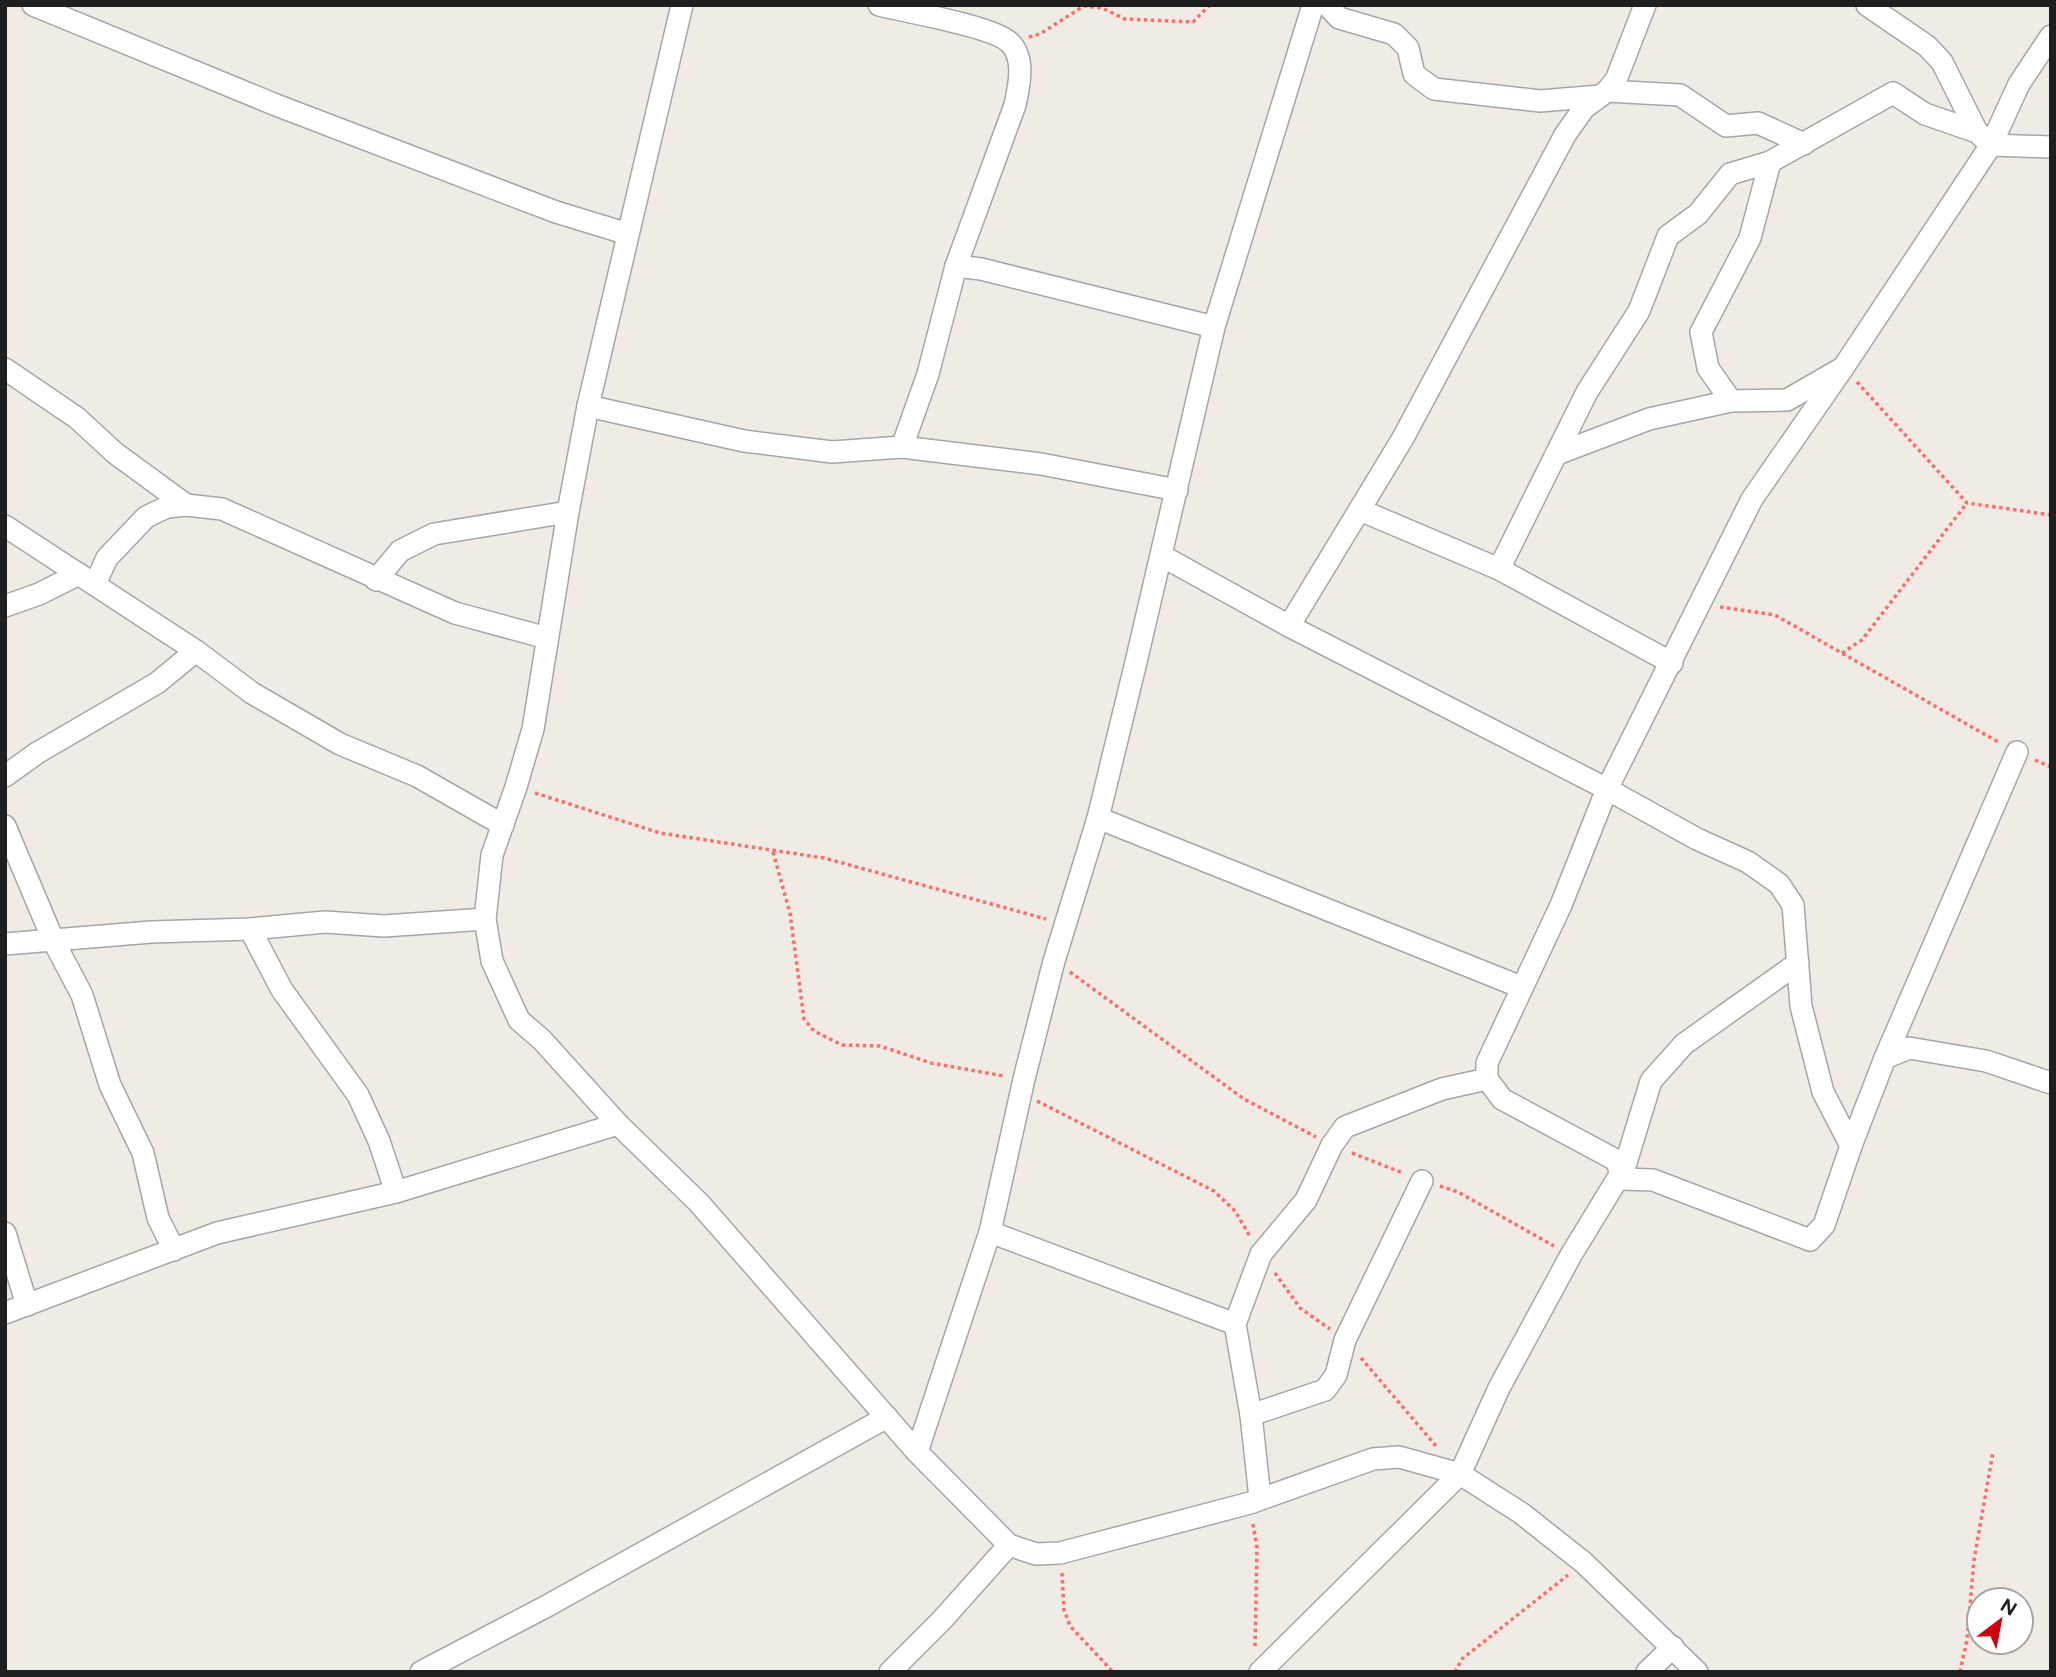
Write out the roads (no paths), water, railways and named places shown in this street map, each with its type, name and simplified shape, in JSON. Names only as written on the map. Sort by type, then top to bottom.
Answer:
[{"type":"street","points":[[33,5],[275,105],[556,212],[628,234]]},
{"type":"street","points":[[682,5],[588,407],[533,729],[492,855],[485,919],[492,961],[519,1020],[542,1040],[618,1124],[699,1203],[917,1452],[1009,1545],[1036,1554],[1060,1553],[1255,1501],[1373,1459],[1399,1457],[1460,1474],[1521,1513],[1583,1562],[1697,1672]]},
{"type":"street","points":[[879,5],[993,32],[1011,43],[1017,55],[1020,77],[1016,105],[956,266],[928,374],[902,447]]},
{"type":"street","points":[[917,1452],[990,1232],[1054,961],[1098,818],[1214,327],[1313,5]]},
{"type":"street","points":[[1327,5],[1339,18],[1394,34],[1408,48],[1414,74],[1434,89],[1539,101],[1604,93],[1680,95],[1726,126],[1758,122],[1804,144]]},
{"type":"street","points":[[1289,626],[1403,438],[1565,135],[1584,108],[1616,80],[1645,5]]},
{"type":"street","points":[[1867,5],[1927,46],[1942,62],[1984,138]]},
{"type":"street","points":[[1621,1180],[1618,1163],[1612,1158],[1502,1099],[1487,1079],[1487,1063],[1561,905],[1607,789],[1752,499],[1843,368],[1984,138],[2051,36]]},
{"type":"street","points":[[1499,569],[1587,392],[1639,311],[1668,236],[1698,214],[1730,174],[1770,162],[1892,93],[1925,114],[1984,138],[2051,147]]},
{"type":"street","points":[[1731,401],[1708,368],[1701,332],[1750,238],[1770,162]]},
{"type":"street","points":[[956,266],[981,269],[1214,327]]},
{"type":"street","points":[[1557,454],[1649,419],[1731,401],[1787,400],[1843,368]]},
{"type":"street","points":[[5,369],[77,418],[116,453],[186,505]]},
{"type":"street","points":[[588,407],[744,441],[832,452],[902,447],[1041,464],[1177,490]]},
{"type":"street","points":[[5,606],[87,579],[146,517],[167,507],[186,505],[222,509],[455,613],[547,638]]},
{"type":"street","points":[[1360,510],[1499,569],[1672,663]]},
{"type":"street","points":[[376,580],[400,551],[434,534],[568,512]]},
{"type":"street","points":[[5,526],[196,651],[252,693],[340,744],[417,776],[503,825]]},
{"type":"street","points":[[1162,556],[1289,626],[1607,789],[1697,839],[1748,862],[1779,884],[1793,905],[1801,1006],[1823,1091],[1851,1146]]},
{"type":"street","points":[[5,776],[37,753],[157,683],[196,651]]},
{"type":"street","points":[[1271,1665],[1460,1474],[1499,1388],[1571,1255],[1618,1178],[1653,1181],[1810,1240],[1824,1225],[1885,1058],[2017,752]]},
{"type":"street","points":[[1098,818],[1521,987]]},
{"type":"street","points":[[5,826],[54,942],[82,995],[110,1085],[143,1153],[158,1218],[174,1250]]},
{"type":"street","points":[[5,944],[325,922],[384,926],[485,919]]},
{"type":"street","points":[[250,929],[282,990],[358,1095],[379,1141],[396,1192]]},
{"type":"street","points":[[1621,1180],[1651,1081],[1684,1044],[1798,963]]},
{"type":"street","points":[[1885,1058],[1909,1048],[1986,1062],[2051,1083]]},
{"type":"street","points":[[1255,1501],[1251,1415],[1234,1324],[1261,1254],[1306,1200],[1332,1145],[1345,1127],[1442,1090],[1487,1079]]},
{"type":"street","points":[[5,1313],[217,1233],[396,1192],[618,1124]]},
{"type":"street","points":[[1251,1415],[1325,1390],[1336,1375],[1345,1340],[1422,1181]]},
{"type":"street","points":[[990,1232],[1234,1324]]},
{"type":"street","points":[[5,1233],[27,1305]]},
{"type":"street","points":[[421,1672],[547,1606],[887,1417]]},
{"type":"street","points":[[890,1672],[942,1620],[1009,1545]]},
{"type":"street","points":[[1647,1672],[1673,1647]]}]
